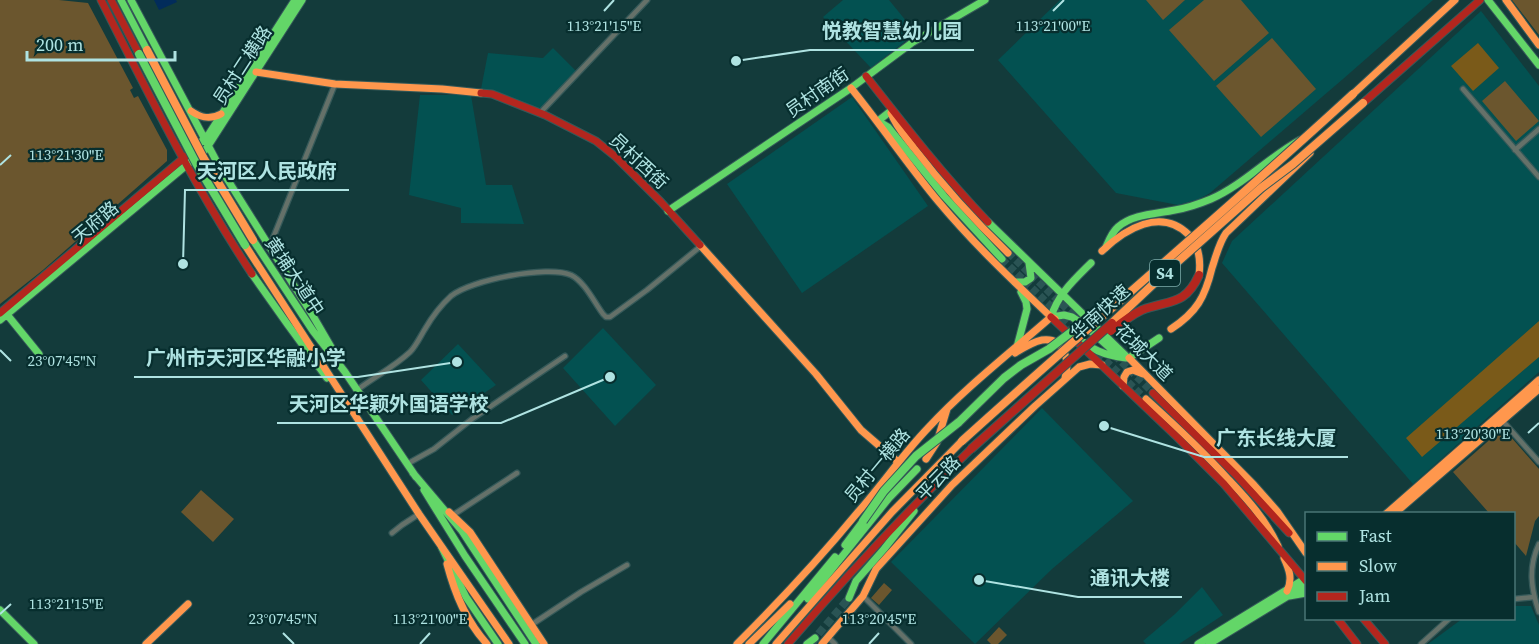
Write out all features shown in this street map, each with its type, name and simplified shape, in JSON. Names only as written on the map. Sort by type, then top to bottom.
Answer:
[{"type":"main road","points":[[101,0],[208,203],[290,328],[345,401]]},
{"type":"main road","name":"黄埔大道中","points":[[111,0],[197,165],[249,243],[345,401],[419,514],[509,644]]},
{"type":"main road","name":"黄埔大道中","points":[[122,0],[249,243],[345,372],[525,644]]},
{"type":"main road","points":[[131,0],[232,189],[315,318],[345,372]]},
{"type":"main road","name":"员村二横路","points":[[206,143],[295,0]]},
{"type":"main road","name":"员村二横路","points":[[206,143],[256,72],[302,0]]},
{"type":"main road","name":"员村南街","points":[[668,211],[851,88],[913,42],[985,0]]},
{"type":"main road","name":"华南快速","points":[[778,641],[885,520],[962,441],[1308,136],[1455,0]]},
{"type":"main road","name":"华南快速","points":[[788,644],[919,499],[971,449],[1261,188],[1320,141],[1480,0]]},
{"type":"main road","points":[[1488,0],[1539,65]]},
{"type":"main road","points":[[1506,0],[1539,45]]},
{"type":"main road","name":"员村西街","points":[[256,72],[335,84],[477,92],[503,98],[584,134],[606,149],[634,174],[816,374],[861,430],[898,462]]},
{"type":"main road","name":"花城大道","points":[[866,76],[947,178],[984,219],[1129,358],[1254,485],[1277,511],[1296,541]]},
{"type":"main road","name":"花城大道","points":[[851,88],[940,203],[1015,282],[1224,484],[1305,580]]},
{"type":"main road","points":[[155,105],[164,110],[172,109],[177,105],[180,93]]},
{"type":"main road","points":[[188,108],[197,115],[207,118],[224,112]]},
{"type":"main road","points":[[878,121],[892,110]]},
{"type":"main road","name":"花城大道","points":[[878,121],[888,127],[944,196],[1005,256],[922,159],[894,121],[892,110]]},
{"type":"main road","points":[[1071,358],[1088,349],[1124,320],[1140,311],[1181,299],[1192,288],[1199,275],[1200,256],[1189,235],[1183,230],[1167,222],[1138,226],[1119,236],[1104,249],[1117,228],[1132,219],[1197,204],[1230,188],[1281,151],[1308,136]]},
{"type":"main road","points":[[1172,329],[1196,309],[1201,301],[1214,258],[1225,235],[1249,210],[1297,168],[1320,141]]},
{"type":"main road","name":"天府路","points":[[3,314],[206,143]]},
{"type":"main road","points":[[208,203],[209,191],[215,185],[224,184],[232,189]]},
{"type":"main road","points":[[1017,347],[1027,309],[1026,302],[1015,282],[1025,282],[1030,279],[1031,271],[1028,261]]},
{"type":"main road","points":[[1051,317],[1054,304],[1061,292],[1091,263]]},
{"type":"main road","points":[[763,644],[851,538],[884,491],[907,464],[959,422],[1004,378],[1049,349],[1148,275]]},
{"type":"main road","points":[[3,314],[39,354]]},
{"type":"main road","points":[[1051,317],[1064,315],[1072,317],[1111,349],[1129,358]]},
{"type":"main road","points":[[1051,317],[1060,321],[1102,355],[1129,358],[1159,338]]},
{"type":"main road","name":"员村一横路","points":[[737,644],[857,514],[920,437],[987,371],[1051,317]]},
{"type":"main road","points":[[1002,360],[1041,340],[1053,340],[1067,356],[1068,366],[1064,380]]},
{"type":"main road","name":"平云路","points":[[822,644],[863,596],[876,569],[936,501],[1079,367],[1090,364],[1102,365]]},
{"type":"main road","points":[[1123,386],[1127,372],[1133,370],[1144,374]]},
{"type":"main road","points":[[1395,512],[1539,380]]},
{"type":"main road","points":[[1387,512],[1539,388]]},
{"type":"main road","name":"花城大道","points":[[1153,393],[1236,475],[1296,541]]},
{"type":"main road","name":"花城大道","points":[[1146,399],[1203,452],[1250,502],[1270,529],[1279,549]]},
{"type":"main road","points":[[926,459],[937,442],[947,410]]},
{"type":"main road","points":[[849,598],[856,581],[929,492],[971,449]]},
{"type":"main road","points":[[778,641],[805,603],[889,498],[917,469]]},
{"type":"main road","points":[[413,472],[468,540],[536,644]]},
{"type":"main road","points":[[441,505],[461,522],[475,540],[544,644]]},
{"type":"main road","points":[[1296,541],[1305,550]]},
{"type":"main road","points":[[442,548],[458,602],[477,632],[488,644]]},
{"type":"main road","points":[[442,548],[466,597],[498,644]]},
{"type":"main road","points":[[1279,549],[1290,575],[1288,593]]},
{"type":"main road","points":[[1209,644],[1305,582]]},
{"type":"main road","points":[[749,644],[808,588]]},
{"type":"main road","points":[[1198,644],[1288,593],[1305,593]]},
{"type":"main road","points":[[146,644],[188,604]]},
{"type":"main road","points":[[0,610],[34,644]]},
{"type":"main road","points":[[1339,620],[1357,644]]},
{"type":"main road","points":[[1365,620],[1385,644]]},
{"type":"main road","points":[[807,644],[815,638]]},
{"type":"street","points":[[540,113],[647,0]]},
{"type":"street","points":[[269,248],[335,84]]},
{"type":"street","points":[[1462,89],[1539,177]]},
{"type":"street","points":[[1515,150],[1539,129]]},
{"type":"street","points":[[357,390],[411,351],[440,307],[452,295],[465,287],[527,273],[571,275],[585,288],[603,314],[610,317],[701,246]]},
{"type":"street","points":[[407,464],[434,449],[472,419],[565,356]]},
{"type":"street","points":[[1500,418],[1539,462]]},
{"type":"street","points":[[453,515],[517,473]]},
{"type":"street","points":[[392,533],[419,514]]},
{"type":"street","points":[[1539,544],[1532,568],[1534,597],[1539,612]]},
{"type":"street","points":[[531,624],[627,565]]},
{"type":"street","points":[[799,578],[808,588]]},
{"type":"street","points":[[863,596],[911,644]]},
{"type":"street","points":[[1515,599],[1534,597]]},
{"type":"street","points":[[1421,644],[1448,620]]},
{"type":"street","points":[[828,637],[835,644]]},
{"type":"shaded area","points":[[0,0],[59,0],[88,3],[133,88],[130,90],[134,98],[138,96],[167,150],[167,161],[43,270],[0,304]]},
{"type":"shaded area","points":[[154,0],[176,0],[177,2],[159,10]]},
{"type":"shaded area","points":[[843,0],[889,0],[916,33],[871,68],[823,17]]},
{"type":"shaded area","points":[[1060,0],[1433,0],[1210,193],[1178,205],[1116,193],[998,60]]},
{"type":"shaded area","points":[[1146,0],[1185,0],[1163,20]]},
{"type":"shaded area","points":[[1204,0],[1241,0],[1269,33],[1214,81],[1169,30]]},
{"type":"shaded area","points":[[1512,0],[1539,0],[1539,35]]},
{"type":"shaded area","points":[[1481,11],[1539,86],[1539,372],[1413,484],[1222,263],[1232,241]]},
{"type":"shaded area","points":[[1272,38],[1316,89],[1261,137],[1216,86]]},
{"type":"shaded area","points":[[1478,43],[1499,68],[1473,91],[1451,66]]},
{"type":"shaded area","points":[[553,48],[576,71],[541,109],[481,89],[488,53],[543,58]]},
{"type":"shaded area","points":[[1505,81],[1539,121],[1516,141],[1482,101]]},
{"type":"shaded area","points":[[420,95],[471,95],[486,185],[512,185],[524,224],[461,223],[461,208],[409,195]]},
{"type":"shaded area","points":[[852,97],[928,206],[802,293],[727,184]]},
{"type":"shaded area","points":[[1539,321],[1539,357],[1422,457],[1406,438]]},
{"type":"shaded area","points":[[603,328],[656,385],[615,426],[563,368]]},
{"type":"shaded area","points":[[458,344],[496,385],[452,415],[421,380]]},
{"type":"shaded area","points":[[1042,408],[1133,501],[1052,569],[975,644],[891,562]]},
{"type":"shaded area","points":[[1503,428],[1539,469],[1539,516],[1535,521],[1526,556],[1515,543],[1515,512],[1488,512],[1453,472]]},
{"type":"shaded area","points":[[201,490],[234,519],[213,542],[181,512]]},
{"type":"shaded area","points":[[884,583],[892,590],[879,605],[871,598]]},
{"type":"shaded area","points":[[1202,587],[1223,615],[1179,644],[1146,644],[1143,641],[1175,614]]},
{"type":"shaded area","points":[[1515,606],[1531,606],[1539,625],[1539,644],[1428,644],[1461,620],[1515,620]]},
{"type":"shaded area","points":[[999,627],[1007,635],[998,644],[991,644],[987,640]]},
{"type":"tunnel","points":[[1008,253],[1076,318]]},
{"type":"tunnel","points":[[1002,259],[1078,332]]},
{"type":"tunnel","points":[[1098,353],[1146,399]]},
{"type":"tunnel","points":[[1114,355],[1153,393]]},
{"type":"tunnel","points":[[812,644],[849,598]]},
{"type":"traffic: fast","points":[[121,0],[147,50]]},
{"type":"traffic: fast","points":[[131,0],[219,166],[338,359]]},
{"type":"traffic: fast","points":[[194,149],[209,134],[295,0]]},
{"type":"traffic: fast","points":[[0,320],[206,149],[302,0]]},
{"type":"traffic: fast","points":[[668,211],[851,88],[913,42],[985,0]]},
{"type":"traffic: fast","points":[[1488,0],[1539,65]]},
{"type":"traffic: fast","points":[[139,54],[197,165],[245,245]]},
{"type":"traffic: fast","points":[[892,110],[878,121],[888,127],[944,196],[1002,259]]},
{"type":"traffic: fast","points":[[1106,247],[1114,231],[1131,219],[1184,208],[1211,199],[1234,186],[1300,140]]},
{"type":"traffic: fast","points":[[988,222],[1125,355]]},
{"type":"traffic: fast","points":[[253,240],[313,331],[345,372],[416,477]]},
{"type":"traffic: fast","points":[[1015,282],[1025,282],[1031,278],[1029,263]]},
{"type":"traffic: fast","points":[[1091,263],[1062,294],[1051,317],[1064,315],[1072,317],[1111,349],[1129,358],[1159,338]]},
{"type":"traffic: fast","points":[[252,274],[327,378]]},
{"type":"traffic: fast","points":[[1017,347],[1027,309],[1021,292]]},
{"type":"traffic: fast","points":[[863,521],[884,491],[916,456],[959,422],[1004,378],[1049,349],[1104,307]]},
{"type":"traffic: fast","points":[[5,312],[39,354]]},
{"type":"traffic: fast","points":[[1075,335],[1098,351],[1126,358]]},
{"type":"traffic: fast","points":[[808,599],[889,498],[917,469]]},
{"type":"traffic: fast","points":[[413,473],[462,531],[536,644]]},
{"type":"traffic: fast","points":[[424,490],[465,556],[525,644]]},
{"type":"traffic: fast","points":[[849,598],[856,581],[914,511]]},
{"type":"traffic: fast","points":[[845,545],[863,521]]},
{"type":"traffic: fast","points":[[442,548],[466,597],[498,644]]},
{"type":"traffic: fast","points":[[763,644],[835,557]]},
{"type":"traffic: fast","points":[[1198,644],[1305,579]]},
{"type":"traffic: fast","points":[[1209,644],[1305,586]]},
{"type":"traffic: fast","points":[[1289,596],[1305,593]]},
{"type":"traffic: fast","points":[[0,610],[34,644]]},
{"type":"traffic: fast","points":[[807,644],[815,638]]},
{"type":"traffic: slow","points":[[1353,94],[1455,0]]},
{"type":"traffic: slow","points":[[1506,0],[1539,45]]},
{"type":"traffic: slow","points":[[147,50],[203,157],[253,240]]},
{"type":"traffic: slow","points":[[256,72],[335,84],[481,93]]},
{"type":"traffic: slow","points":[[851,88],[951,217],[1007,275],[1055,319]]},
{"type":"traffic: slow","points":[[962,441],[1353,94]]},
{"type":"traffic: slow","points":[[1112,323],[1261,188],[1293,164],[1363,103]]},
{"type":"traffic: slow","points":[[191,111],[206,117],[221,114]]},
{"type":"traffic: slow","points":[[891,113],[901,132],[936,176],[1008,253]]},
{"type":"traffic: slow","points":[[1171,329],[1199,303],[1226,233],[1310,153]]},
{"type":"traffic: slow","points":[[1102,251],[1132,229],[1155,222],[1167,223],[1178,227],[1192,239],[1198,253],[1199,275]]},
{"type":"traffic: slow","points":[[245,245],[419,514],[509,644]]},
{"type":"traffic: slow","points":[[700,245],[816,374],[861,430],[898,462]]},
{"type":"traffic: slow","points":[[737,644],[829,546],[928,428],[973,384],[1051,317]]},
{"type":"traffic: slow","points":[[1015,353],[1038,341],[1056,342],[1061,346],[1066,358],[1065,378]]},
{"type":"traffic: slow","points":[[1129,358],[1254,485],[1277,511],[1305,552]]},
{"type":"traffic: slow","points":[[822,644],[863,596],[876,569],[952,485],[1079,367],[1090,364],[1102,365]]},
{"type":"traffic: slow","points":[[1123,386],[1127,372],[1133,370],[1143,374]]},
{"type":"traffic: slow","points":[[1388,512],[1539,380]]},
{"type":"traffic: slow","points":[[1396,512],[1539,389]]},
{"type":"traffic: slow","points":[[1146,399],[1199,448],[1243,495],[1262,519],[1278,546]]},
{"type":"traffic: slow","points":[[926,459],[937,442],[947,409]]},
{"type":"traffic: slow","points":[[776,644],[892,512],[962,441]]},
{"type":"traffic: slow","points":[[449,512],[470,532],[544,644]]},
{"type":"traffic: slow","points":[[1284,558],[1290,578],[1287,591]]},
{"type":"traffic: slow","points":[[447,564],[462,607],[487,644]]},
{"type":"traffic: slow","points":[[146,644],[188,604]]},
{"type":"traffic: slow","points":[[749,644],[790,604]]},
{"type":"traffic: jam","points":[[101,0],[191,173],[252,274]]},
{"type":"traffic: jam","points":[[111,0],[139,54]]},
{"type":"traffic: jam","points":[[1363,103],[1480,0]]},
{"type":"traffic: jam","points":[[866,76],[940,169],[988,222]]},
{"type":"traffic: jam","points":[[481,93],[492,94],[545,115],[596,141],[616,157],[700,245]]},
{"type":"traffic: jam","points":[[0,313],[186,156]]},
{"type":"traffic: jam","points":[[1111,331],[1142,310],[1182,297],[1194,285],[1199,275]]},
{"type":"traffic: jam","points":[[1051,317],[1224,484],[1305,580]]},
{"type":"traffic: jam","points":[[971,449],[1112,323]]},
{"type":"traffic: jam","points":[[1153,393],[1236,475],[1289,533]]},
{"type":"traffic: jam","points":[[788,644],[877,544],[971,449]]},
{"type":"traffic: jam","points":[[1339,620],[1357,644]]},
{"type":"traffic: jam","points":[[1365,620],[1385,644]]},
{"type":"place","name":"悦教智慧幼儿园","points":[[736,61]]},
{"type":"place","name":"天河区人民政府","points":[[183,264]]},
{"type":"place","name":"广州市天河区华融小学","points":[[457,362]]},
{"type":"place","name":"天河区华颖外国语学校","points":[[610,377]]},
{"type":"place","name":"广东长线大厦","points":[[1104,426]]},
{"type":"place","name":"通讯大楼","points":[[979,580]]}]
